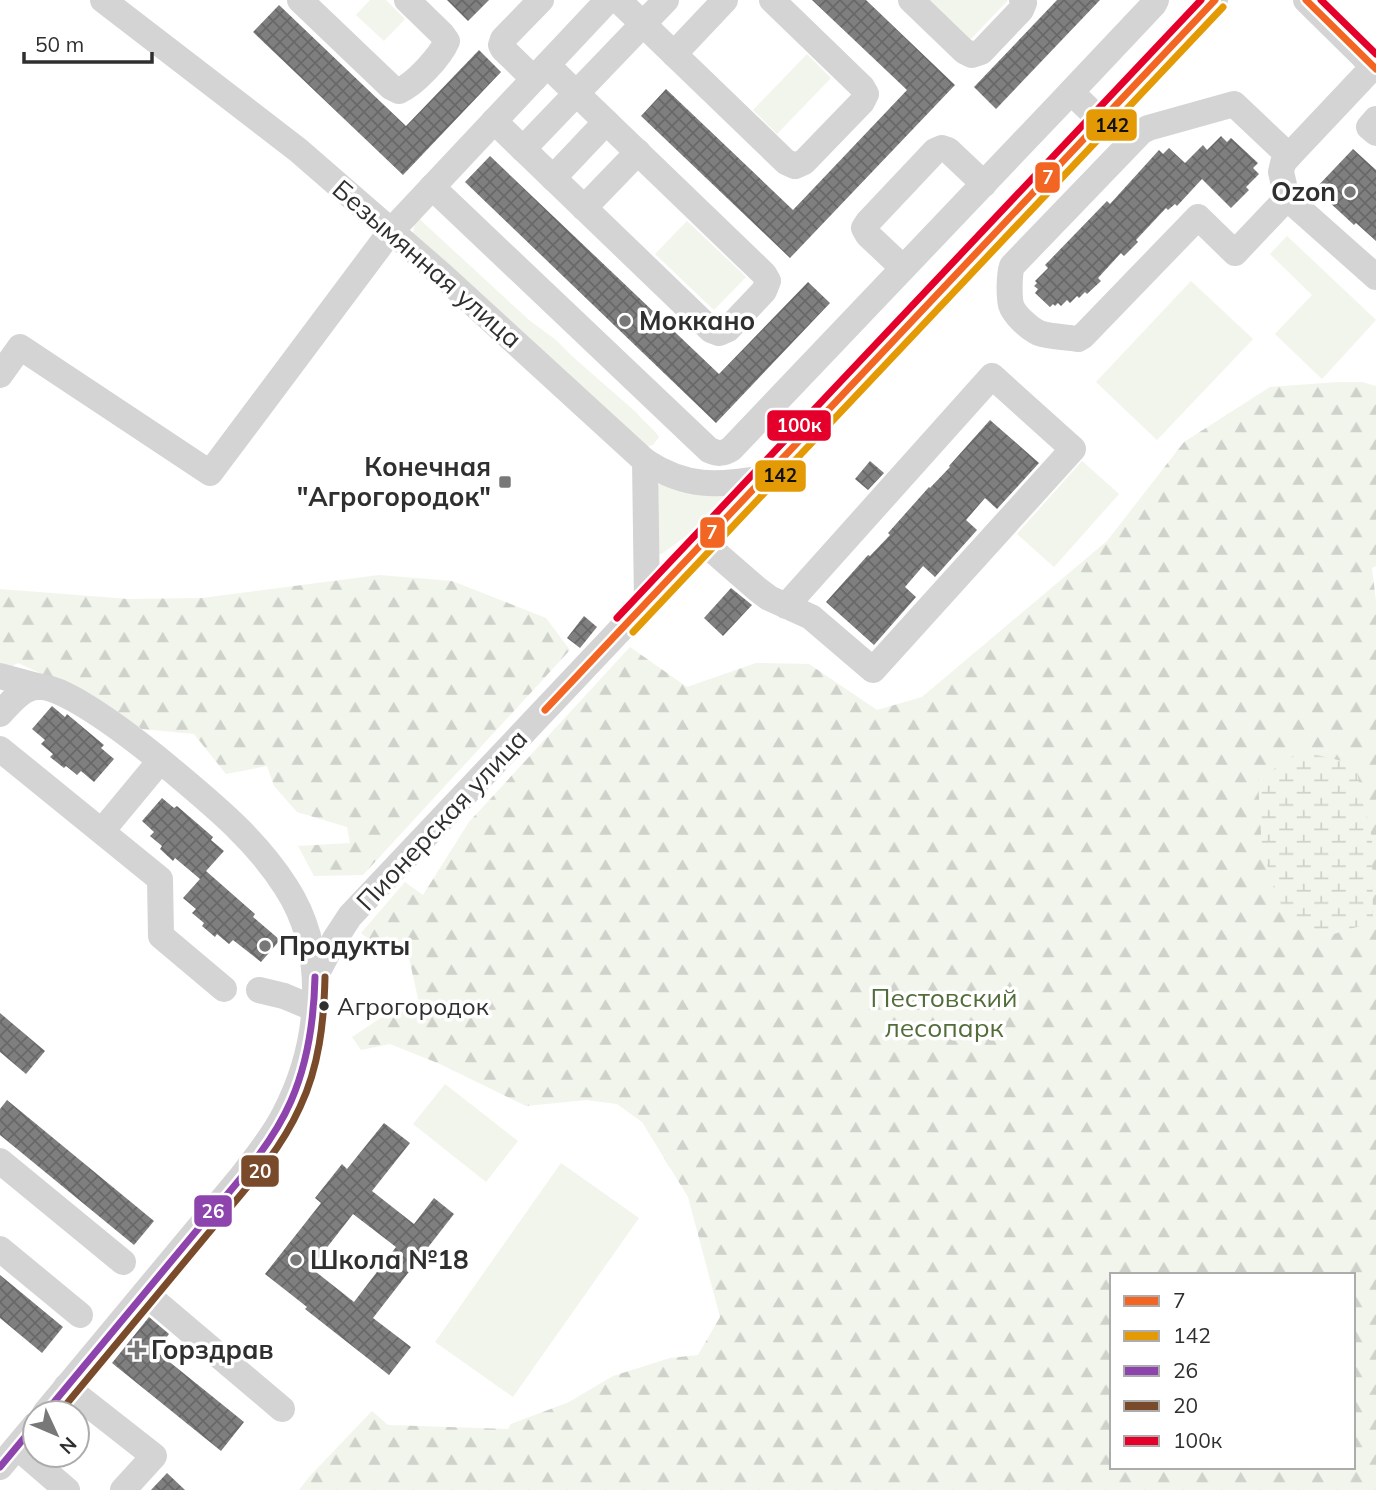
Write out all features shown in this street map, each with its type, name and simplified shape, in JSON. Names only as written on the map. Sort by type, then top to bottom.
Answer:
[{"type":"street","name":"Безымянная улица","points":[[103,0],[298,150],[535,358],[645,461],[660,471],[698,483],[720,484],[764,478]]},
{"type":"street","points":[[300,0],[391,87],[399,91],[408,87],[443,50],[447,41],[407,0]]},
{"type":"street","points":[[494,121],[711,330],[719,332],[728,329],[764,291],[768,281],[764,274],[576,93],[503,50],[503,39],[541,0]]},
{"type":"street","points":[[0,374],[20,347],[211,473],[391,231],[608,0]]},
{"type":"street","points":[[618,0],[786,162],[795,166],[804,162],[862,102],[866,93],[772,0]]},
{"type":"street","points":[[523,149],[666,0]]},
{"type":"street","points":[[674,54],[725,0]]},
{"type":"street","points":[[911,0],[964,51],[972,55],[981,52],[1020,10],[1024,3],[1021,0]]},
{"type":"street","points":[[432,187],[709,450],[716,454],[724,453],[732,449],[1156,0]]},
{"type":"street","name":"Пионерская улица","points":[[315,976],[350,916],[1215,0]]},
{"type":"street","points":[[1306,0],[1375,68],[1283,163],[1281,172],[1287,198],[1376,278]]},
{"type":"street","points":[[1071,92],[1101,121]]},
{"type":"street","points":[[1287,198],[1236,253],[1198,217],[1078,339],[1041,334],[1032,330],[1012,305],[1012,266],[1141,132],[1148,128],[1234,104],[1289,156]]},
{"type":"street","points":[[1376,119],[1369,127],[1376,133]]},
{"type":"street","points":[[553,178],[607,122]]},
{"type":"street","points":[[903,268],[864,228],[935,151],[942,148],[948,150],[984,184]]},
{"type":"street","points":[[584,208],[638,152]]},
{"type":"street","points":[[703,542],[757,589],[769,598],[786,606],[811,617],[873,670],[1073,449],[992,376],[786,606]]},
{"type":"street","points":[[645,461],[647,602]]},
{"type":"street","points":[[0,676],[58,691],[99,714],[223,814],[270,863],[287,887],[304,918],[312,947],[315,976],[315,1009],[304,1061],[283,1118],[242,1176],[56,1399]]},
{"type":"street","points":[[0,714],[26,689],[41,687]]},
{"type":"street","points":[[0,749],[160,878],[161,936],[224,989]]},
{"type":"street","points":[[102,831],[160,761]]},
{"type":"street","points":[[259,990],[284,996],[315,1009]]},
{"type":"street","points":[[0,1161],[123,1262]]},
{"type":"street","points":[[0,1249],[80,1315]]},
{"type":"street","points":[[145,1293],[282,1409]]},
{"type":"street","points":[[66,1387],[154,1456],[123,1490]]},
{"type":"street","points":[[0,1468],[21,1442]]},
{"type":"street","points":[[17,1447],[67,1490]]},
{"type":"green space","points":[[370,0],[386,0],[405,19],[384,41],[356,15]]},
{"type":"green space","points":[[926,0],[1008,0],[969,41]]},
{"type":"green space","points":[[807,54],[831,78],[777,134],[753,110]]},
{"type":"green space","points":[[415,215],[529,320],[556,340],[637,413],[659,437],[653,445],[643,448],[413,235]]},
{"type":"green space","points":[[687,221],[746,277],[714,310],[655,254]]},
{"type":"green space","points":[[1287,236],[1376,320],[1322,379],[1275,334],[1312,295],[1270,254]]},
{"type":"green space","points":[[1191,281],[1253,339],[1157,440],[1096,382]]},
{"type":"green space","name":"Пестовский лесопарк","points":[[1338,382],[1362,382],[1376,386],[1376,566],[1372,568],[1376,601],[1376,1490],[299,1490],[372,1411],[388,1425],[508,1429],[511,1424],[569,1402],[613,1376],[670,1358],[698,1355],[720,1317],[688,1197],[642,1122],[617,1104],[586,1100],[526,1106],[440,1064],[390,1044],[361,1050],[352,1037],[385,1015],[420,1008],[408,953],[387,936],[376,945],[361,933],[405,882],[423,895],[469,822],[630,647],[687,687],[756,663],[809,664],[877,710],[922,697],[1107,541],[1184,442],[1270,387]]},
{"type":"green space","points":[[1082,461],[1119,494],[1054,567],[1017,534]]},
{"type":"green space","points":[[660,484],[726,493],[728,496],[708,520],[658,555],[656,487]]},
{"type":"green space","points":[[379,575],[452,581],[546,618],[570,650],[363,875],[314,876],[298,846],[350,843],[347,827],[297,812],[274,786],[267,766],[226,774],[194,734],[142,729],[96,699],[18,663],[0,673],[0,589],[128,599],[202,598]]},
{"type":"green space","points":[[1300,751],[1355,764],[1372,838],[1373,922],[1321,938],[1282,907],[1262,851],[1258,780]]},
{"type":"green space","points":[[445,1084],[518,1141],[486,1182],[413,1124]]},
{"type":"green space","points":[[561,1163],[639,1218],[513,1397],[435,1342]]},
{"type":"building","points":[[447,0],[489,0],[468,21]]},
{"type":"building","points":[[812,0],[866,0],[955,85],[790,258],[641,116],[666,89],[793,210],[907,90]]},
{"type":"building","points":[[1057,0],[1100,0],[996,109],[974,87]]},
{"type":"building","points":[[279,5],[406,126],[479,50],[501,72],[403,175],[253,32]]},
{"type":"building","points":[[1221,136],[1227,142],[1231,138],[1258,163],[1253,168],[1259,174],[1246,187],[1249,190],[1231,208],[1202,179],[1177,206],[1175,204],[1168,210],[1166,208],[1124,256],[1121,253],[1098,278],[1101,281],[1087,294],[1085,292],[1079,298],[1077,296],[1070,303],[1067,300],[1061,306],[1058,303],[1050,307],[1035,293],[1038,289],[1034,286],[1037,283],[1035,281],[1048,268],[1045,265],[1107,201],[1110,204],[1159,150],[1163,154],[1169,148],[1185,163],[1203,145],[1207,150]]},
{"type":"building","points":[[1353,149],[1376,170],[1376,241],[1315,189]]},
{"type":"building","points":[[490,156],[719,374],[808,282],[830,303],[716,423],[465,182]]},
{"type":"building","points":[[990,420],[1039,463],[997,509],[985,498],[966,520],[977,530],[935,577],[923,566],[905,587],[916,597],[874,645],[826,602],[890,535],[888,533]]},
{"type":"building","points":[[870,461],[884,473],[868,490],[855,479]]},
{"type":"building","points":[[731,588],[752,605],[723,636],[704,618]]},
{"type":"building","points":[[584,616],[597,627],[580,648],[567,638]]},
{"type":"building","points":[[52,706],[65,717],[67,714],[104,745],[101,748],[114,759],[94,782],[81,771],[77,775],[50,757],[53,754],[41,744],[45,740],[32,729]]},
{"type":"building","points":[[162,798],[174,808],[177,806],[213,837],[211,840],[224,851],[206,871],[280,940],[261,962],[233,940],[229,944],[217,934],[215,937],[192,913],[196,909],[183,898],[200,879],[160,849],[162,846],[150,836],[154,832],[142,821]]},
{"type":"building","points":[[0,1013],[45,1051],[26,1074],[0,1052]]},
{"type":"building","points":[[7,1100],[154,1221],[134,1245],[0,1135],[0,1109]]},
{"type":"building","name":"Школа №18","points":[[384,1123],[410,1143],[372,1191],[414,1224],[434,1198],[454,1214],[373,1318],[411,1347],[389,1375],[265,1274],[321,1203],[315,1198],[342,1164],[347,1169]],"holes":[[[353,1214],[396,1247],[354,1302],[311,1268]]]},
{"type":"building","points":[[0,1275],[63,1327],[42,1353],[0,1318]]},
{"type":"building","points":[[149,1317],[169,1334],[156,1351],[244,1422],[221,1451],[112,1363]]},
{"type":"building","points":[[167,1473],[185,1490],[151,1490]]},
{"type":"transit line","name":"100к","points":[[617,618],[1201,0]]},
{"type":"transit line","name":"7","points":[[545,710],[1215,0]]},
{"type":"transit line","name":"7","points":[[1306,0],[1376,69]]},
{"type":"transit line","name":"100к","points":[[1321,0],[1376,54]]},
{"type":"transit line","name":"142","points":[[633,632],[1223,7]]},
{"type":"transit line","name":"26","points":[[57,1399],[236,1184],[272,1136],[291,1101],[302,1071],[311,1024],[315,977]]},
{"type":"transit line","name":"20","points":[[71,1399],[244,1191],[281,1142],[300,1107],[312,1076],[322,1027],[325,977]]},
{"type":"transit line","name":"26","points":[[0,1467],[21,1442]]},
{"type":"place","name":"Ozon","points":[[1350,192]]},
{"type":"place","name":"Моккано","points":[[625,321]]},
{"type":"place","name":"Конечная \"Агрогородок\"","points":[[505,482]]},
{"type":"place","name":"Продукты","points":[[265,946]]},
{"type":"place","name":"Агрогородок","points":[[324,1006]]},
{"type":"place","name":"Школа №18","points":[[296,1260]]},
{"type":"place","name":"Горздрав","points":[[137,1350]]}]
